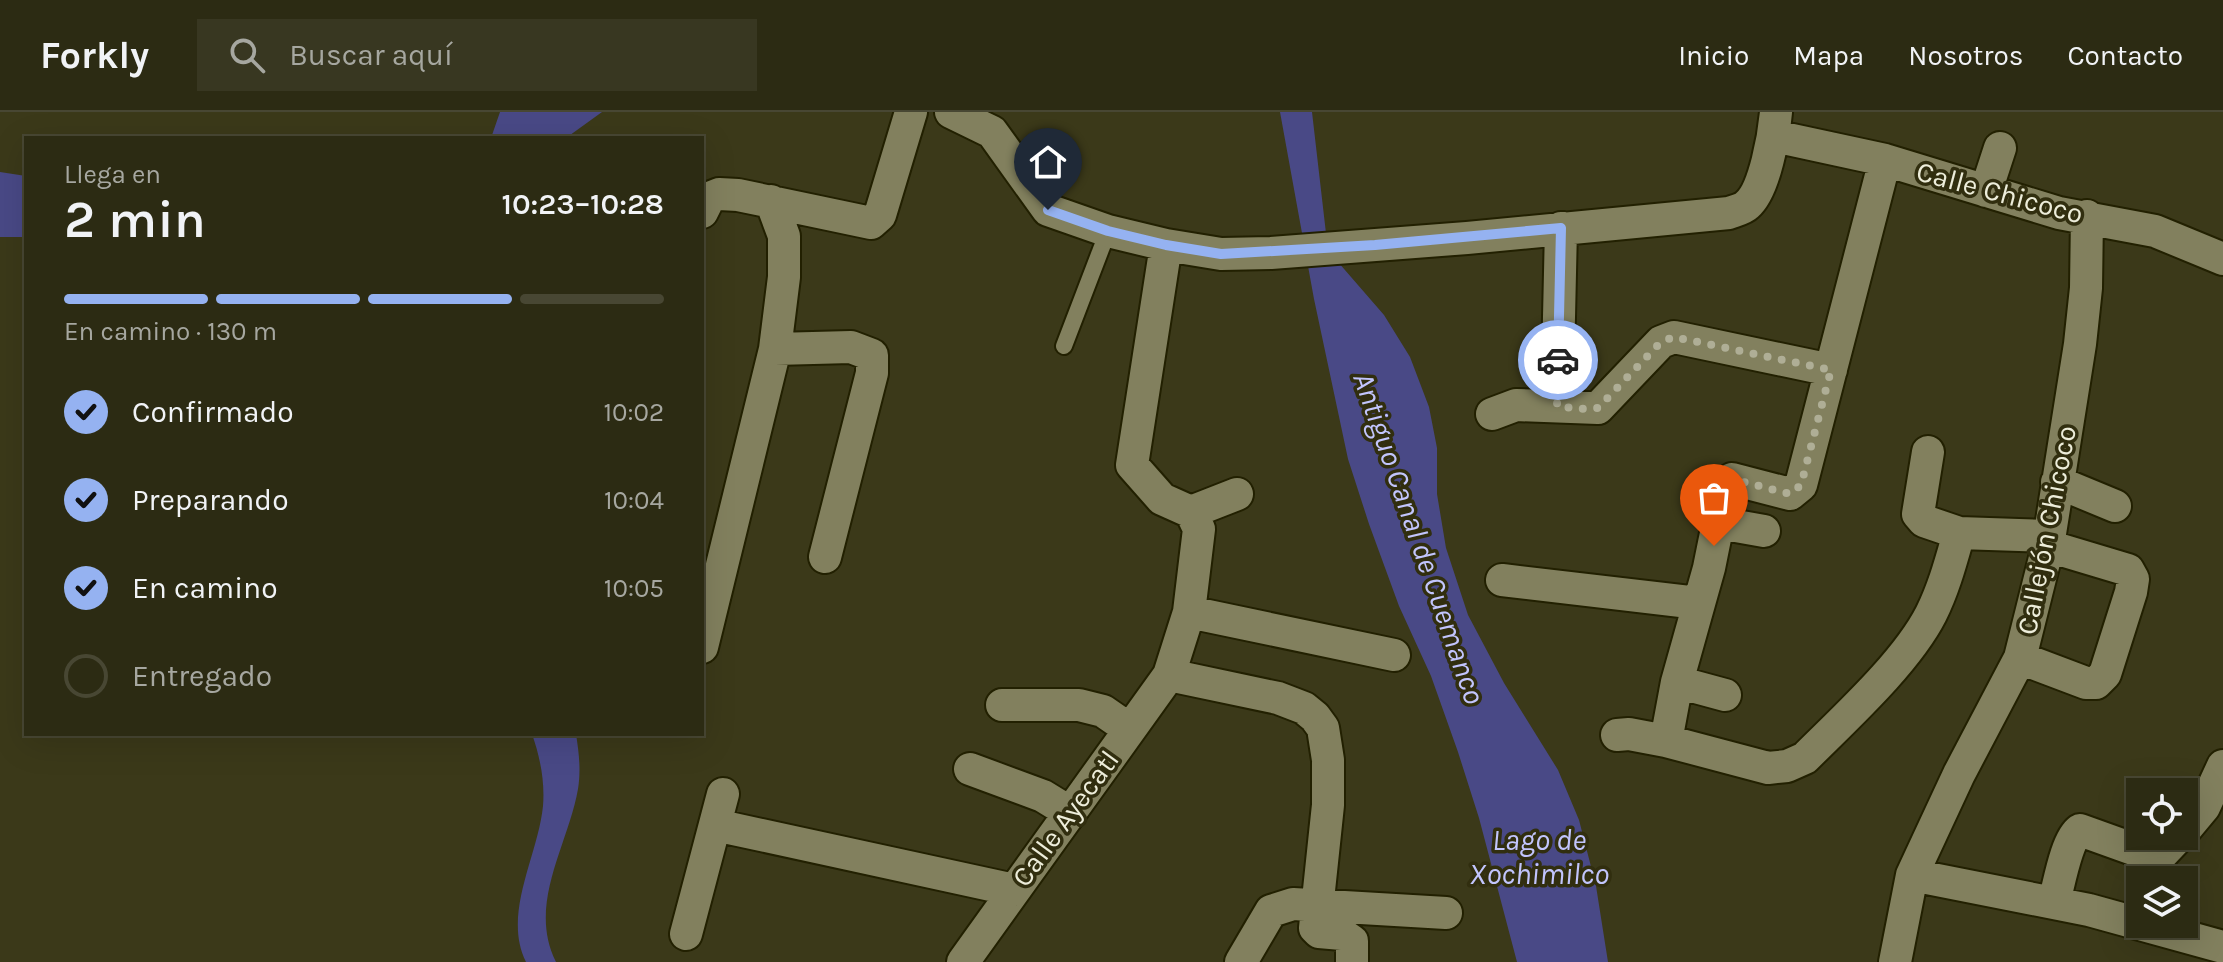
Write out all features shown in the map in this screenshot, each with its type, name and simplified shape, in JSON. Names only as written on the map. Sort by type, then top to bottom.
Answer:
[{"type":"street","points":[[704,208],[709,198],[719,194],[738,195],[871,223],[880,215],[911,112]]},
{"type":"street","points":[[951,112],[992,132],[1048,210],[1108,231],[1221,254],[1375,245],[1729,213],[1747,206],[1757,190],[1775,124]]},
{"type":"street","name":"Calle Chicoco","points":[[1775,124],[2059,213],[2155,231],[2223,259]]},
{"type":"street","points":[[1986,191],[2000,148]]},
{"type":"street","points":[[1666,741],[1666,686],[1698,603],[1726,484],[1732,479],[1790,494],[1801,485],[1885,160]]},
{"type":"street","points":[[704,639],[775,349],[784,277],[784,236],[771,201]]},
{"type":"street","name":"Callejón Chicoco","points":[[1895,962],[1912,875],[1959,774],[2020,658],[2049,541],[2080,344],[2086,288],[2087,216]]},
{"type":"street","points":[[1557,406],[1561,228]]},
{"type":"street","points":[[1166,245],[1132,465],[1162,499],[1191,512],[1237,494]]},
{"type":"street","points":[[1492,414],[1516,405],[1598,408],[1661,342],[1674,337],[1831,370]]},
{"type":"street","points":[[775,349],[851,347],[872,355],[872,373],[825,557]]},
{"type":"street","points":[[1928,452],[1918,514],[1924,521],[1959,533],[2049,541],[2128,570],[2133,579],[2105,674],[2096,683],[2086,683],[2020,658]]},
{"type":"street","points":[[2057,482],[2115,506]]},
{"type":"street","name":"Calle Ayecatl","points":[[963,962],[1069,812],[1100,775],[1116,720],[1169,675],[1189,612],[1199,529],[1191,512]]},
{"type":"street","points":[[1719,523],[1764,531]]},
{"type":"street","points":[[1617,735],[1629,734],[1666,741],[1768,768],[1787,766],[1805,758],[1908,649],[1929,617],[1945,582],[1959,533]]},
{"type":"street","points":[[1502,580],[1698,603]]},
{"type":"street","points":[[1189,612],[1394,655]]},
{"type":"street","points":[[1169,675],[1278,698],[1304,708],[1323,728],[1328,760],[1328,805],[1315,928],[1319,932],[1342,934],[1352,941],[1352,962]]},
{"type":"street","points":[[1666,686],[1725,695]]},
{"type":"street","points":[[1002,705],[1056,704],[1116,720]]},
{"type":"street","points":[[2204,817],[2223,766]]},
{"type":"street","points":[[970,769],[1043,796],[1069,812]]},
{"type":"street","points":[[686,934],[719,809],[1014,890]]},
{"type":"street","points":[[2054,902],[2075,833],[2080,830],[2126,847]]},
{"type":"street","points":[[2136,850],[2158,858],[2166,850]]},
{"type":"street","points":[[1912,875],[2054,902],[2223,947]]},
{"type":"street","points":[[1241,962],[1271,911],[1293,904],[1446,913]]},
{"type":"lane","points":[[1064,346],[1108,231]]},
{"type":"water","points":[[500,112],[602,112],[569,136],[492,136]]},
{"type":"water","name":"Lago de Xochimilco","points":[[1280,112],[1312,112],[1327,242],[1338,262],[1384,315],[1410,357],[1429,407],[1437,448],[1437,494],[1446,548],[1468,615],[1504,683],[1558,770],[1579,820],[1596,886],[1608,962],[1517,962],[1458,752],[1431,676],[1399,606],[1348,459],[1314,299]]},
{"type":"water","points":[[0,172],[24,176],[24,237],[0,237]]},
{"type":"water","points":[[533,736],[576,736],[578,789],[552,875],[546,919],[548,940],[556,962],[526,962],[518,924],[543,806]]},
{"type":"way so far","points":[[1558,360],[1557,406],[1580,409],[1598,408],[1661,342],[1674,337],[1831,370],[1801,485],[1790,494],[1732,479],[1726,484],[1714,546]]},
{"type":"route","points":[[1048,210],[1108,231],[1221,254],[1271,253],[1561,228],[1558,360]]},
{"type":"water label","name":"Antiguo Canal de Cuemanco","points":[[1419,538]]}]
